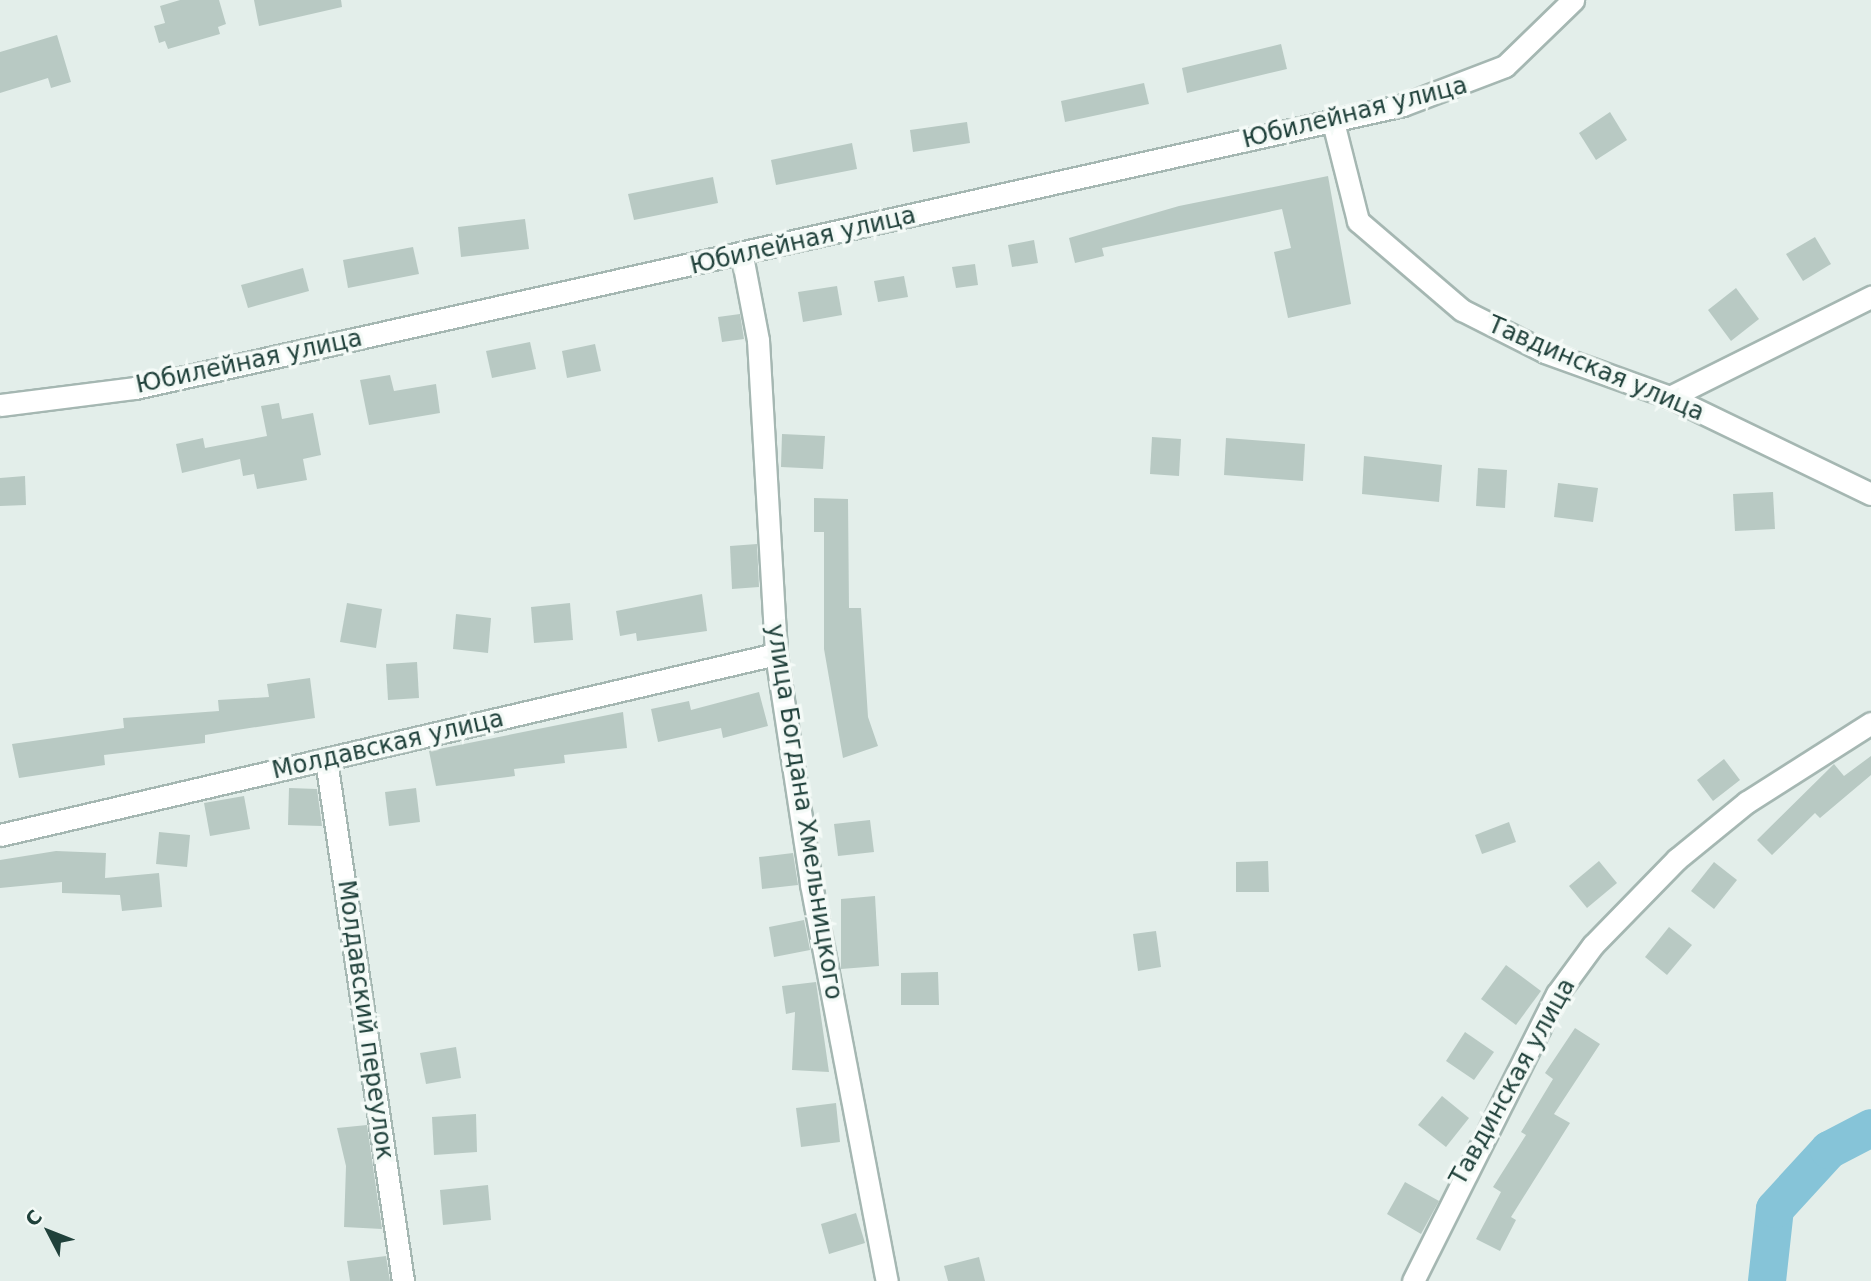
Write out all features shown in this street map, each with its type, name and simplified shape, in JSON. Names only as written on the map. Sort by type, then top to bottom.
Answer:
[{"type":"street","name":"Юбилейная улица","points":[[0,405],[135,388],[741,256],[1333,122],[1479,81],[1530,47],[1573,0]]},
{"type":"street","name":"Тавдинская улица","points":[[1333,122],[1358,221],[1416,275],[1502,333],[1670,397],[1871,494]]},
{"type":"street","name":"улица Богдана Хмельницкого","points":[[741,256],[758,340],[776,654],[811,884],[887,1281]]},
{"type":"street","points":[[1670,397],[1871,297]]},
{"type":"street","name":"Молдавская улица","points":[[0,835],[776,654]]},
{"type":"street","name":"Тавдинская улица","points":[[1413,1281],[1557,994],[1593,945],[1677,859],[1747,802],[1871,723]]},
{"type":"street","name":"Молдавский переулок","points":[[326,760],[403,1281]]},
{"type":"building","points":[[180,0],[219,0],[226,24],[218,27],[220,34],[168,49],[165,41],[159,43],[154,26],[165,23],[160,6]]},
{"type":"building","points":[[254,0],[341,0],[342,7],[259,26]]},
{"type":"building","points":[[57,35],[71,82],[51,88],[48,78],[0,93],[0,52]]},
{"type":"building","points":[[1281,44],[1287,69],[1187,93],[1182,68]]},
{"type":"building","points":[[1144,83],[1149,104],[1065,122],[1061,101]]},
{"type":"building","points":[[1610,112],[1627,140],[1596,160],[1579,133]]},
{"type":"building","points":[[967,122],[970,143],[913,152],[910,130]]},
{"type":"building","points":[[852,143],[857,169],[776,185],[771,160]]},
{"type":"building","points":[[1328,176],[1351,304],[1288,318],[1274,252],[1291,248],[1282,209],[1102,248],[1104,256],[1075,263],[1069,238],[1179,206]]},
{"type":"building","points":[[713,177],[718,203],[634,220],[628,194]]},
{"type":"building","points":[[525,219],[529,249],[461,257],[458,227]]},
{"type":"building","points":[[1815,237],[1831,264],[1803,281],[1786,254]]},
{"type":"building","points":[[1034,240],[1038,263],[1012,267],[1008,245]]},
{"type":"building","points":[[413,247],[419,274],[348,288],[343,260]]},
{"type":"building","points":[[975,264],[978,285],[956,288],[952,267]]},
{"type":"building","points":[[303,268],[309,291],[248,308],[241,285]]},
{"type":"building","points":[[904,276],[908,297],[878,302],[874,281]]},
{"type":"building","points":[[837,286],[842,315],[803,322],[798,292]]},
{"type":"building","points":[[1736,288],[1759,319],[1731,341],[1708,310]]},
{"type":"building","points":[[740,314],[744,339],[722,342],[718,317]]},
{"type":"building","points":[[530,342],[536,369],[492,378],[486,351]]},
{"type":"building","points":[[595,344],[601,371],[567,378],[562,351]]},
{"type":"building","points":[[390,375],[394,391],[436,384],[440,413],[369,425],[360,380]]},
{"type":"building","points":[[279,403],[282,419],[313,413],[321,455],[303,459],[307,480],[257,489],[254,474],[243,476],[240,459],[182,473],[176,444],[203,438],[205,448],[267,436],[261,406]]},
{"type":"building","points":[[782,434],[825,436],[823,469],[781,467]]},
{"type":"building","points":[[1152,437],[1181,439],[1179,476],[1150,474]]},
{"type":"building","points":[[1226,438],[1305,444],[1303,481],[1224,475]]},
{"type":"building","points":[[1364,456],[1442,465],[1439,502],[1362,494]]},
{"type":"building","points":[[1478,468],[1507,470],[1505,508],[1476,506]]},
{"type":"building","points":[[25,476],[26,505],[0,506],[0,478]]},
{"type":"building","points":[[1558,483],[1598,488],[1593,522],[1554,517]]},
{"type":"building","points":[[1773,492],[1775,529],[1735,531],[1733,494]]},
{"type":"building","points":[[814,498],[848,499],[849,608],[861,608],[868,717],[878,746],[843,758],[824,649],[824,532],[814,532]]},
{"type":"building","points":[[757,544],[759,587],[732,589],[730,546]]},
{"type":"building","points":[[702,594],[707,631],[637,641],[636,633],[620,636],[616,611]]},
{"type":"building","points":[[347,603],[382,609],[376,648],[340,642]]},
{"type":"building","points":[[570,603],[573,640],[534,643],[531,607]]},
{"type":"building","points":[[456,614],[491,618],[488,653],[453,649]]},
{"type":"building","points":[[417,662],[419,698],[388,700],[386,664]]},
{"type":"building","points":[[310,678],[315,718],[205,735],[205,743],[104,755],[105,765],[19,778],[12,744],[124,728],[123,718],[219,711],[218,700],[269,697],[267,684]]},
{"type":"building","points":[[759,692],[768,726],[723,738],[721,728],[658,742],[651,709],[689,701],[691,710]]},
{"type":"building","points":[[623,712],[627,748],[564,755],[565,763],[514,769],[515,776],[436,786],[429,751]]},
{"type":"building","points":[[1871,756],[1871,775],[1820,818],[1815,813],[1772,855],[1757,840],[1834,764],[1844,776]]},
{"type":"building","points":[[1724,759],[1740,780],[1713,801],[1697,780]]},
{"type":"building","points":[[289,788],[317,789],[322,826],[288,825]]},
{"type":"building","points":[[416,788],[420,822],[389,826],[385,792]]},
{"type":"building","points":[[244,796],[250,829],[210,836],[204,803]]},
{"type":"building","points":[[870,820],[874,852],[838,856],[834,824]]},
{"type":"building","points":[[1509,822],[1516,842],[1482,854],[1475,835]]},
{"type":"building","points":[[159,832],[190,835],[187,867],[156,864]]},
{"type":"building","points":[[56,851],[106,853],[105,878],[159,873],[162,907],[122,911],[120,895],[62,893],[62,882],[0,888],[0,860]]},
{"type":"building","points":[[793,853],[798,885],[762,889],[759,857]]},
{"type":"building","points":[[1268,861],[1269,892],[1236,892],[1236,862]]},
{"type":"building","points":[[1599,861],[1617,883],[1587,908],[1569,886]]},
{"type":"building","points":[[1714,862],[1737,880],[1714,909],[1691,891]]},
{"type":"building","points":[[875,896],[879,966],[841,969],[841,899]]},
{"type":"building","points":[[804,920],[810,950],[774,957],[769,927]]},
{"type":"building","points":[[1669,927],[1692,945],[1667,975],[1645,957]]},
{"type":"building","points":[[1156,931],[1161,967],[1138,971],[1133,934]]},
{"type":"building","points":[[1506,965],[1541,991],[1516,1025],[1481,999]]},
{"type":"building","points":[[938,972],[939,1005],[901,1005],[901,973]]},
{"type":"building","points":[[816,982],[829,1072],[792,1070],[795,1012],[786,1014],[782,986]]},
{"type":"building","points":[[1575,1028],[1600,1044],[1554,1114],[1570,1123],[1511,1217],[1516,1220],[1500,1251],[1476,1239],[1501,1192],[1493,1187],[1526,1135],[1521,1132],[1553,1079],[1545,1073]]},
{"type":"building","points":[[1465,1032],[1494,1052],[1474,1080],[1446,1061]]},
{"type":"building","points":[[456,1047],[461,1078],[426,1084],[420,1053]]},
{"type":"building","points":[[1442,1096],[1469,1118],[1446,1147],[1418,1125]]},
{"type":"building","points":[[836,1103],[840,1142],[801,1147],[796,1108]]},
{"type":"building","points":[[476,1114],[477,1152],[434,1155],[432,1117]]},
{"type":"building","points":[[367,1125],[382,1229],[344,1227],[346,1166],[337,1128]]},
{"type":"building","points":[[1405,1182],[1439,1201],[1421,1234],[1387,1214]]},
{"type":"building","points":[[488,1185],[491,1220],[443,1225],[440,1190]]},
{"type":"building","points":[[856,1213],[865,1243],[829,1254],[821,1224]]},
{"type":"building","points":[[386,1256],[390,1281],[350,1281],[347,1261]]},
{"type":"building","points":[[979,1257],[985,1281],[948,1281],[944,1266]]},
{"type":"waterway","points":[[1767,1281],[1775,1209],[1829,1150],[1871,1128]]}]
